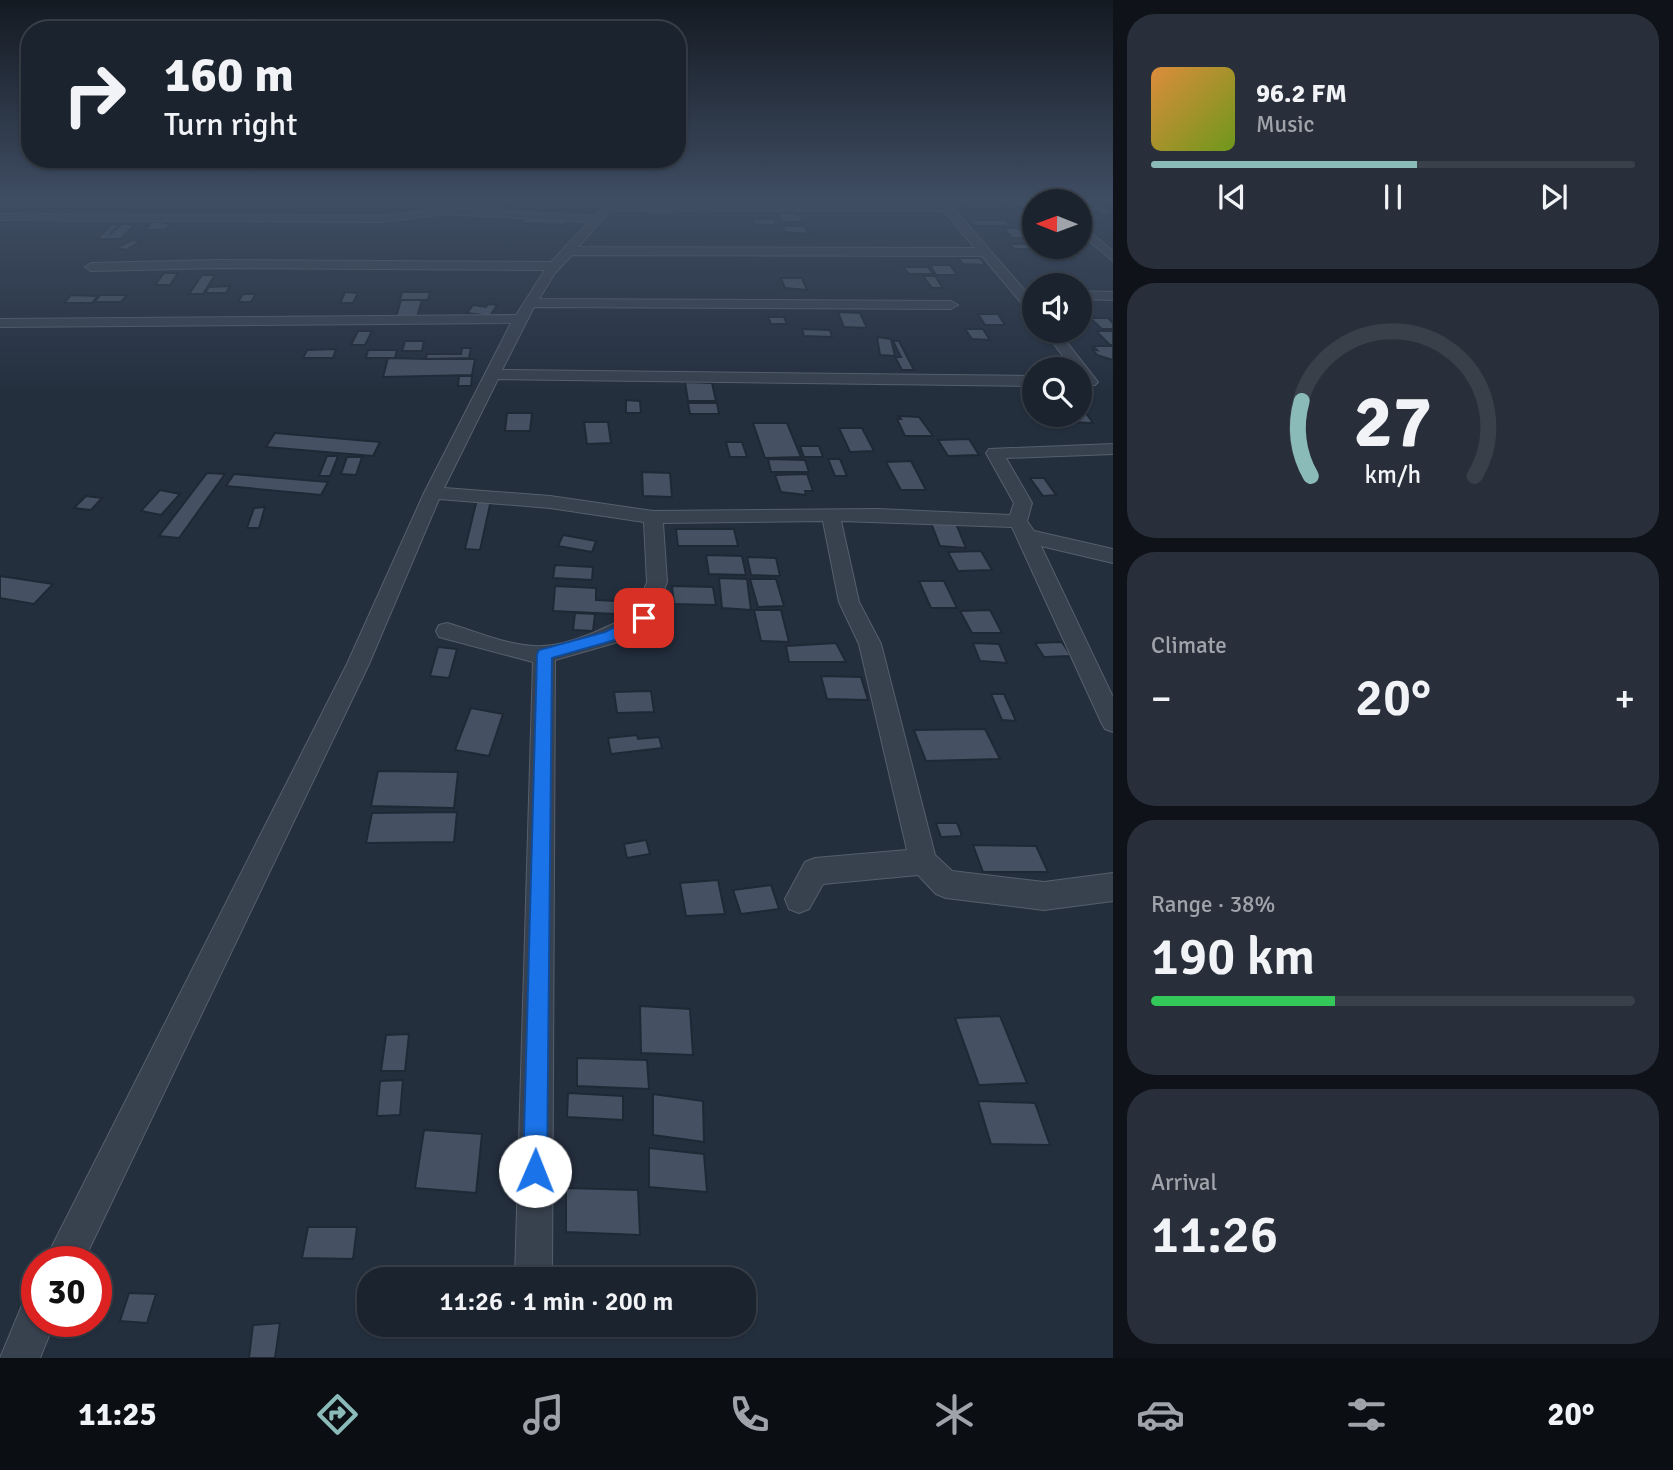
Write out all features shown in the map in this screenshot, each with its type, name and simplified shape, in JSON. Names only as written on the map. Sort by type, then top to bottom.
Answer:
[{"type":"street","points":[[91,267],[203,264]]},
{"type":"street","points":[[71,1246],[358,664],[433,493],[524,311],[557,264]]},
{"type":"street","points":[[999,264],[1022,288]]},
{"type":"street","points":[[1092,295],[1113,296]]},
{"type":"street","points":[[0,323],[951,305]]},
{"type":"street","points":[[1060,343],[1071,357]]},
{"type":"street","points":[[493,374],[1022,381]]},
{"type":"street","points":[[1113,449],[995,453],[1023,503],[1023,529],[1113,722]]},
{"type":"street","points":[[433,493],[536,500],[653,517],[831,516],[1023,529],[1113,556]]},
{"type":"street","points":[[831,516],[849,602],[870,644],[923,862],[946,884],[1044,896],[1113,887]]},
{"type":"street","points":[[447,631],[525,653],[544,654],[610,636],[644,618],[657,582],[653,517]]},
{"type":"street","points":[[533,1267],[544,654]]},
{"type":"street","points":[[799,899],[815,871],[923,862]]},
{"type":"street","points":[[20,1358],[29,1337]]},
{"type":"building","points":[[930,265],[950,265],[957,275],[936,275]]},
{"type":"building","points":[[903,267],[928,267],[933,274],[909,274]]},
{"type":"building","points":[[164,273],[178,273],[170,285],[155,285]]},
{"type":"building","points":[[202,275],[215,275],[203,294],[189,294]]},
{"type":"building","points":[[923,276],[935,276],[943,288],[932,288]]},
{"type":"building","points":[[781,278],[802,278],[807,290],[785,288]]},
{"type":"building","points":[[230,286],[226,293],[205,293],[209,287]]},
{"type":"building","points":[[345,292],[358,293],[353,303],[340,303]]},
{"type":"building","points":[[402,292],[430,292],[428,300],[400,300]]},
{"type":"building","points":[[243,294],[256,294],[251,302],[238,302]]},
{"type":"building","points":[[71,295],[98,296],[92,303],[64,303]]},
{"type":"building","points":[[100,295],[127,295],[121,302],[94,302]]},
{"type":"building","points":[[401,300],[422,300],[417,317],[396,317]]},
{"type":"building","points":[[488,304],[497,305],[490,316],[467,313],[473,305],[486,307]]},
{"type":"building","points":[[838,312],[860,313],[867,328],[844,327]]},
{"type":"building","points":[[978,314],[998,314],[1005,325],[985,325]]},
{"type":"building","points":[[768,317],[784,317],[787,324],[771,324]]},
{"type":"building","points":[[1092,318],[1108,318],[1113,323],[1113,329],[1102,329]]},
{"type":"building","points":[[802,329],[830,330],[832,337],[804,336]]},
{"type":"building","points":[[965,329],[983,329],[990,340],[972,339]]},
{"type":"building","points":[[358,331],[372,331],[365,345],[351,345]]},
{"type":"building","points":[[1096,331],[1113,331],[1113,345],[1110,345]]},
{"type":"building","points":[[877,337],[891,339],[895,356],[880,355]]},
{"type":"building","points":[[405,341],[424,341],[422,351],[402,351]]},
{"type":"building","points":[[893,341],[899,341],[914,370],[902,370],[895,357],[901,357]]},
{"type":"building","points":[[1093,346],[1113,346],[1113,360],[1097,355],[1092,349],[1097,350]]},
{"type":"building","points":[[462,348],[471,348],[469,358],[426,359],[427,354],[461,354]]},
{"type":"building","points":[[336,349],[333,358],[303,358],[307,350]]},
{"type":"building","points":[[368,350],[397,350],[395,358],[366,358]]},
{"type":"building","points":[[388,358],[475,359],[472,375],[383,377]]},
{"type":"building","points":[[459,376],[472,376],[471,386],[458,386]]},
{"type":"building","points":[[685,382],[712,383],[716,401],[688,401]]},
{"type":"building","points":[[626,400],[640,401],[641,413],[626,413]]},
{"type":"building","points":[[688,403],[717,403],[719,414],[690,414]]},
{"type":"building","points":[[507,413],[532,413],[530,431],[505,431]]},
{"type":"building","points":[[899,416],[919,417],[933,436],[905,436],[897,419],[901,419]]},
{"type":"building","points":[[584,422],[608,422],[611,443],[587,444]]},
{"type":"building","points":[[753,423],[787,423],[801,457],[765,458]]},
{"type":"building","points":[[839,428],[862,428],[874,451],[850,452]]},
{"type":"building","points":[[275,433],[380,442],[373,456],[266,447]]},
{"type":"building","points":[[969,439],[979,455],[948,456],[938,440]]},
{"type":"building","points":[[726,442],[742,442],[747,457],[730,457]]},
{"type":"building","points":[[800,446],[819,446],[823,457],[804,457]]},
{"type":"building","points":[[327,456],[338,456],[330,476],[319,476]]},
{"type":"building","points":[[347,457],[362,457],[356,475],[341,474]]},
{"type":"building","points":[[768,459],[805,460],[809,472],[771,472]]},
{"type":"building","points":[[828,459],[840,459],[847,476],[835,476]]},
{"type":"building","points":[[911,461],[926,490],[901,490],[886,462]]},
{"type":"building","points":[[642,472],[670,473],[672,497],[643,496]]},
{"type":"building","points":[[207,473],[225,474],[179,538],[159,536]]},
{"type":"building","points":[[234,474],[328,482],[321,495],[226,486]]},
{"type":"building","points":[[807,474],[813,491],[805,491],[806,495],[781,492],[775,475]]},
{"type":"building","points":[[1030,478],[1044,478],[1056,495],[1043,496]]},
{"type":"building","points":[[160,490],[180,494],[161,515],[141,511]]},
{"type":"building","points":[[86,496],[102,498],[91,510],[74,508]]},
{"type":"building","points":[[477,499],[491,500],[480,550],[465,549]]},
{"type":"building","points":[[265,507],[259,528],[247,528],[254,508]]},
{"type":"building","points":[[930,520],[955,521],[966,548],[940,546]]},
{"type":"building","points":[[676,529],[734,529],[738,546],[678,546]]},
{"type":"building","points":[[563,535],[596,541],[592,552],[558,546]]},
{"type":"building","points":[[981,551],[992,570],[958,571],[948,552]]},
{"type":"building","points":[[706,555],[742,556],[746,575],[709,574]]},
{"type":"building","points":[[747,557],[776,558],[780,576],[751,575]]},
{"type":"building","points":[[555,565],[593,567],[592,580],[553,578]]},
{"type":"building","points":[[0,576],[53,584],[34,604],[0,598]]},
{"type":"building","points":[[719,578],[747,579],[751,610],[722,608]]},
{"type":"building","points":[[750,579],[776,579],[784,606],[758,607]]},
{"type":"building","points":[[919,581],[944,581],[957,608],[931,608]]},
{"type":"building","points":[[555,586],[596,588],[596,600],[636,602],[637,615],[553,611]]},
{"type":"building","points":[[672,586],[713,587],[716,605],[674,604]]},
{"type":"building","points":[[754,610],[781,610],[789,642],[761,641]]},
{"type":"building","points":[[990,610],[1002,633],[972,633],[960,611]]},
{"type":"building","points":[[575,613],[595,614],[593,631],[573,630]]},
{"type":"building","points":[[1062,642],[1071,656],[1044,657],[1035,643]]},
{"type":"building","points":[[836,643],[846,662],[789,662],[786,646]]},
{"type":"building","points":[[973,643],[999,644],[1007,663],[980,661]]},
{"type":"building","points":[[438,647],[457,649],[449,678],[430,676]]},
{"type":"building","points":[[821,676],[861,677],[868,700],[827,699]]},
{"type":"building","points":[[651,691],[654,712],[617,713],[614,692]]},
{"type":"building","points":[[991,694],[1004,694],[1016,721],[1002,720]]},
{"type":"building","points":[[471,708],[503,714],[489,756],[455,750]]},
{"type":"building","points":[[985,729],[1000,759],[926,761],[914,730]]},
{"type":"building","points":[[637,735],[638,739],[659,737],[662,748],[611,754],[608,738]]},
{"type":"building","points":[[378,771],[458,772],[454,808],[371,806]]},
{"type":"building","points":[[457,812],[454,842],[366,843],[372,813]]},
{"type":"building","points":[[936,823],[957,823],[962,836],[941,837]]},
{"type":"building","points":[[646,840],[650,854],[627,858],[624,844]]},
{"type":"building","points":[[973,845],[1036,846],[1048,872],[983,872]]},
{"type":"building","points":[[718,880],[725,914],[686,916],[680,883]]},
{"type":"building","points":[[771,885],[779,909],[741,914],[733,890]]},
{"type":"building","points":[[640,1006],[690,1009],[693,1055],[641,1053]]},
{"type":"building","points":[[1000,1016],[1027,1083],[979,1085],[955,1018]]},
{"type":"building","points":[[409,1034],[405,1071],[381,1071],[386,1035]]},
{"type":"building","points":[[577,1058],[647,1060],[649,1089],[577,1086]]},
{"type":"building","points":[[403,1080],[400,1115],[377,1116],[380,1081]]},
{"type":"building","points":[[568,1093],[623,1096],[623,1120],[567,1117]]},
{"type":"building","points":[[653,1094],[703,1101],[704,1142],[653,1135]]},
{"type":"building","points":[[978,1101],[1035,1103],[1050,1145],[991,1144]]},
{"type":"building","points":[[424,1130],[482,1134],[476,1193],[415,1188]]},
{"type":"building","points":[[649,1148],[704,1154],[707,1192],[649,1187]]},
{"type":"building","points":[[566,1188],[638,1190],[640,1235],[566,1232]]},
{"type":"building","points":[[308,1227],[357,1227],[353,1259],[302,1258]]},
{"type":"building","points":[[129,1293],[156,1294],[147,1323],[120,1321]]},
{"type":"building","points":[[280,1323],[275,1358],[249,1358],[253,1325]]},
{"type":"route","points":[[535,1171],[544,654],[610,636],[644,618]]}]
